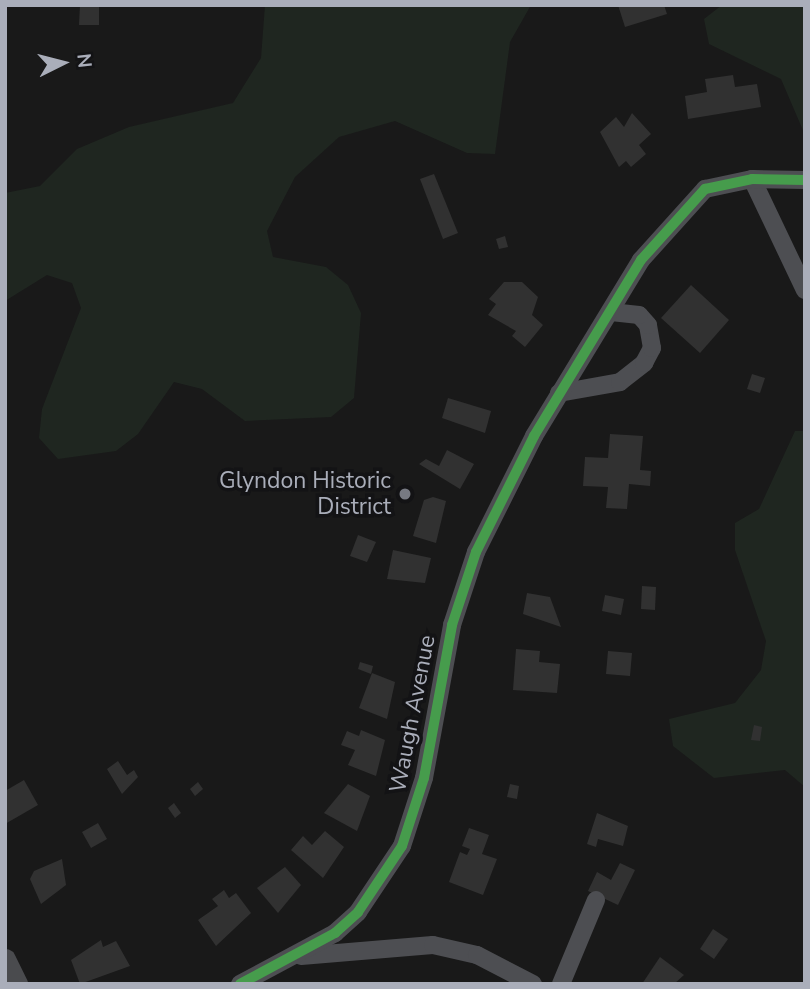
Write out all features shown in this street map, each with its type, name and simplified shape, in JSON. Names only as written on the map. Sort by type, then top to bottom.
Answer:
[{"type":"main road","points":[[5,959],[17,984]]},
{"type":"street","points":[[752,179],[805,290]]},
{"type":"street","points":[[559,393],[620,382],[644,363],[652,348],[648,325],[639,314],[611,312],[675,217],[705,190],[752,179],[805,180]]},
{"type":"street","name":"Waugh Avenue","points":[[240,984],[297,956],[358,912],[402,846],[424,778],[452,625],[476,552],[559,393],[611,312]]},
{"type":"street","points":[[561,984],[596,900]]},
{"type":"street","points":[[297,956],[433,945],[477,954],[533,984]]},
{"type":"shaded area","points":[[265,5],[531,5],[510,42],[495,154],[467,153],[395,121],[339,137],[295,177],[267,231],[273,257],[326,267],[348,285],[361,313],[354,398],[331,417],[245,421],[202,389],[174,382],[138,434],[116,451],[58,459],[39,438],[42,409],[81,308],[72,283],[47,275],[5,301],[5,193],[40,186],[77,149],[129,127],[233,103],[261,58]]},
{"type":"shaded area","points":[[722,5],[805,5],[805,135],[781,79],[709,44],[704,19]]},
{"type":"shaded area","points":[[795,431],[805,431],[805,787],[785,770],[714,778],[673,746],[669,719],[735,703],[761,670],[766,641],[735,550],[735,523],[759,509]]},
{"type":"building","points":[[80,5],[99,5],[99,25],[79,25]]},
{"type":"building","points":[[618,5],[664,5],[667,14],[625,27]]},
{"type":"building","points":[[733,75],[735,87],[757,84],[761,107],[688,119],[685,96],[707,92],[705,79]]},
{"type":"building","points":[[632,113],[651,134],[639,145],[646,154],[631,167],[626,161],[619,167],[600,132],[616,117],[624,127]]},
{"type":"building","points":[[434,174],[458,233],[443,239],[420,179]]},
{"type":"building","points":[[505,236],[508,247],[499,249],[496,239]]},
{"type":"building","points":[[504,282],[522,282],[538,297],[532,315],[543,325],[525,347],[512,336],[516,331],[488,315],[496,304],[489,299]]},
{"type":"building","points":[[691,285],[729,320],[700,353],[661,318]]},
{"type":"building","points":[[752,374],[765,378],[760,393],[747,389]]},
{"type":"building","points":[[448,398],[491,411],[485,433],[442,418]]},
{"type":"building","points":[[610,434],[643,436],[640,470],[651,471],[650,486],[629,484],[627,509],[606,508],[608,487],[583,486],[585,457],[608,458]]},
{"type":"building","points":[[447,450],[474,464],[460,489],[419,464],[426,459],[439,466]]},
{"type":"building","points":[[433,497],[446,501],[436,543],[413,536],[424,500]]},
{"type":"building","points":[[358,535],[376,542],[367,562],[350,556]]},
{"type":"building","points":[[393,550],[431,558],[425,583],[387,579]]},
{"type":"building","points":[[642,586],[656,587],[655,610],[641,609]]},
{"type":"building","points":[[527,593],[550,597],[561,627],[523,614]]},
{"type":"building","points":[[605,595],[624,599],[621,615],[602,611]]},
{"type":"building","points":[[516,649],[540,651],[539,662],[560,664],[557,693],[513,690]]},
{"type":"building","points":[[608,651],[632,653],[630,676],[606,674]]},
{"type":"building","points":[[360,662],[373,666],[371,674],[358,669]]},
{"type":"building","points":[[372,673],[395,682],[387,719],[359,708]]},
{"type":"building","points":[[754,725],[762,727],[760,741],[751,740]]},
{"type":"building","points":[[361,730],[385,740],[376,776],[348,765],[355,750],[341,745],[347,731],[359,736]]},
{"type":"building","points":[[118,761],[127,775],[134,770],[138,777],[122,794],[107,769]]},
{"type":"building","points":[[24,780],[38,805],[5,824],[5,791]]},
{"type":"building","points":[[198,782],[203,789],[195,796],[190,789]]},
{"type":"building","points":[[348,784],[370,796],[357,831],[324,813]]},
{"type":"building","points":[[510,784],[519,786],[517,799],[507,797]]},
{"type":"building","points":[[174,803],[181,813],[175,818],[168,808]]},
{"type":"building","points":[[597,813],[628,826],[623,846],[598,839],[596,847],[587,844]]},
{"type":"building","points":[[98,823],[107,839],[91,848],[82,832]]},
{"type":"building","points":[[469,828],[489,835],[482,854],[497,859],[483,895],[449,882],[460,852],[467,855],[470,849],[462,846]]},
{"type":"building","points":[[325,831],[344,847],[323,878],[291,850],[303,836],[312,845]]},
{"type":"building","points":[[62,859],[66,885],[41,904],[30,879],[34,871]]},
{"type":"building","points":[[620,863],[635,870],[618,905],[588,891],[597,872],[611,880]]},
{"type":"building","points":[[285,867],[301,885],[278,913],[257,888]]},
{"type":"building","points":[[224,890],[229,898],[236,893],[251,913],[216,946],[198,920],[218,906],[212,899]]},
{"type":"building","points":[[713,929],[728,939],[714,959],[700,949]]},
{"type":"building","points":[[101,940],[103,947],[116,941],[130,966],[80,984],[71,960]]},
{"type":"building","points":[[660,957],[684,975],[674,984],[642,984]]},
{"type":"cycle path","points":[[240,984],[335,933],[358,912],[402,846],[424,778],[452,625],[476,552],[534,436],[641,260],[705,189],[752,179],[805,180]]},
{"type":"place","name":"Glyndon Historic District","points":[[405,494]]}]
